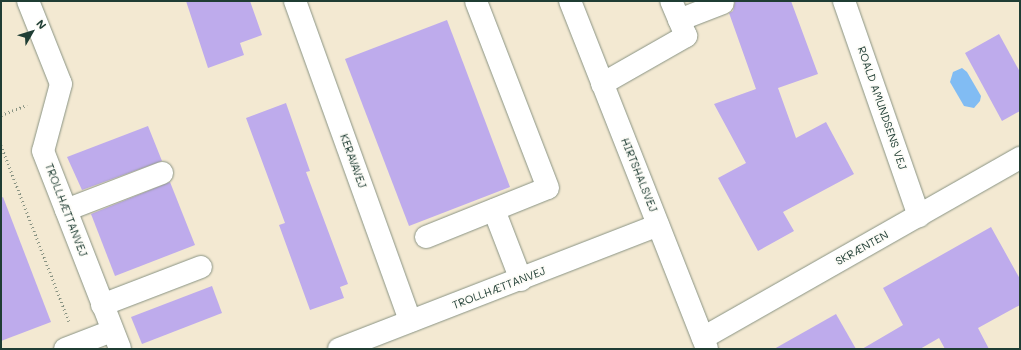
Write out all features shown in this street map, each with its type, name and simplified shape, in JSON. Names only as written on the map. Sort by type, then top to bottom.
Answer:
[{"type":"street","name":"TROLLHÆTTANVEJ","points":[[28,1],[61,84],[43,151],[116,340]]},
{"type":"street","name":"KERAVAVEJ","points":[[295,1],[410,321]]},
{"type":"street","points":[[426,237],[548,188],[476,1]]},
{"type":"street","name":"HIRTSHALSVEJ","points":[[570,1],[705,343]]},
{"type":"street","name":"ROALD AMUNDSENS VEJ","points":[[844,1],[919,216]]},
{"type":"street","points":[[602,84],[686,36],[675,11],[723,3]]},
{"type":"street","name":"SKRÆNTEN","points":[[705,343],[1020,158]]},
{"type":"street","points":[[66,210],[162,173]]},
{"type":"street","points":[[494,210],[521,280]]},
{"type":"street","name":"TROLLHÆTTANVEJ","points":[[339,349],[521,280],[658,225]]},
{"type":"street","points":[[102,305],[201,267]]},
{"type":"street","points":[[72,347],[116,340]]},
{"type":"path","points":[[1,145],[72,347]]},
{"type":"water","points":[[962,68],[967,72],[981,96],[980,101],[974,108],[964,106],[950,82],[953,72]]},
{"type":"building","points":[[186,1],[250,1],[262,35],[240,43],[244,55],[208,68]]},
{"type":"building","points":[[735,1],[791,1],[818,74],[778,88],[796,138],[826,122],[854,174],[783,212],[794,231],[758,251],[718,178],[746,163],[714,104],[756,89],[729,13],[733,11]]},
{"type":"building","points":[[447,20],[510,187],[409,226],[345,59]]},
{"type":"building","points":[[999,34],[1020,72],[1020,111],[1002,121],[965,53]]},
{"type":"building","points":[[286,103],[310,171],[306,172],[348,284],[340,287],[344,298],[310,310],[279,225],[285,223],[246,118]]},
{"type":"building","points":[[148,126],[162,161],[82,190],[67,157]]},
{"type":"building","points":[[170,182],[195,245],[115,276],[91,214]]},
{"type":"building","points":[[3,197],[51,322],[1,341],[1,198]]},
{"type":"building","points":[[991,227],[1020,279],[1020,305],[978,328],[989,349],[945,349],[939,338],[920,349],[862,349],[903,325],[883,288]]},
{"type":"building","points":[[212,286],[222,313],[142,344],[131,317]]},
{"type":"building","points":[[836,314],[856,349],[774,349]]}]
